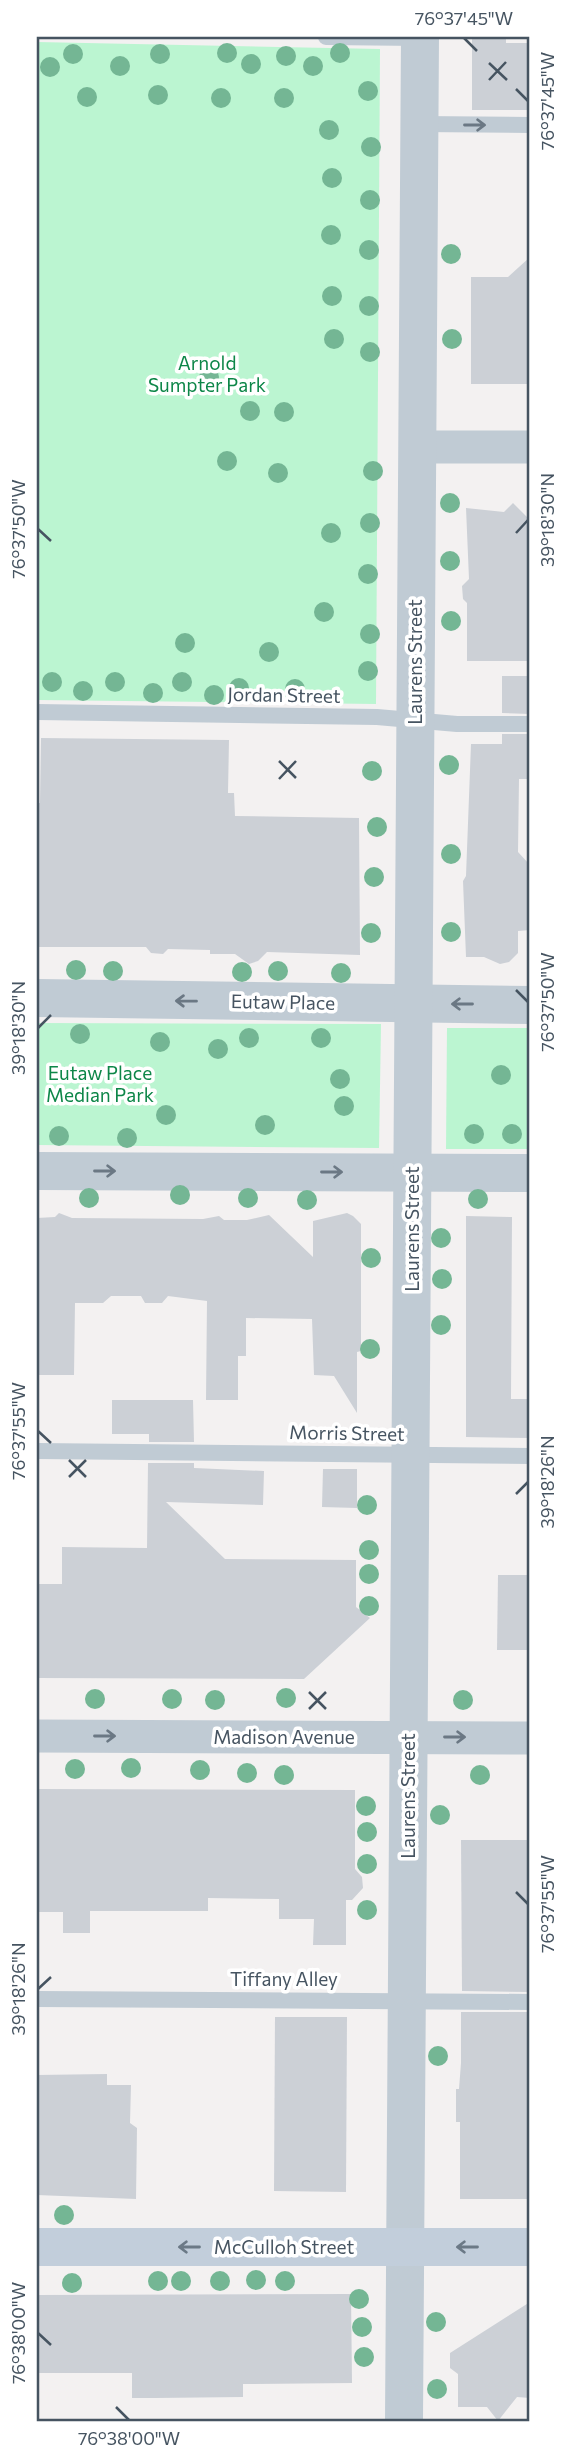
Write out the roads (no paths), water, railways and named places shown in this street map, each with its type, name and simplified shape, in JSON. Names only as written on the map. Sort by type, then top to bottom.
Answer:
[{"type":"main road","name":"McCulloh Street","points":[[37,2247],[530,2247]]},
{"type":"street","name":"Laurens Street","points":[[404,2421],[420,37]]},
{"type":"street","points":[[417,447],[530,447]]},
{"type":"street","name":"Eutaw Place","points":[[37,998],[530,1005]]},
{"type":"street","points":[[37,1171],[530,1173]]},
{"type":"street","name":"Madison Avenue","points":[[37,1736],[530,1738]]},
{"type":"lane","points":[[326,37],[420,37]]},
{"type":"lane","points":[[419,124],[530,125]]},
{"type":"lane","name":"Jordan Street","points":[[37,712],[415,719],[457,724],[530,724]]},
{"type":"lane","name":"Morris Street","points":[[37,1451],[530,1456]]},
{"type":"lane","name":"Tiffany Alley","points":[[37,1999],[530,2002]]},
{"type":"park label","name":"Arnold Sumpter Park","points":[[207,374]]},
{"type":"park label","name":"Eutaw Place Median Park","points":[[100,1084]]}]
